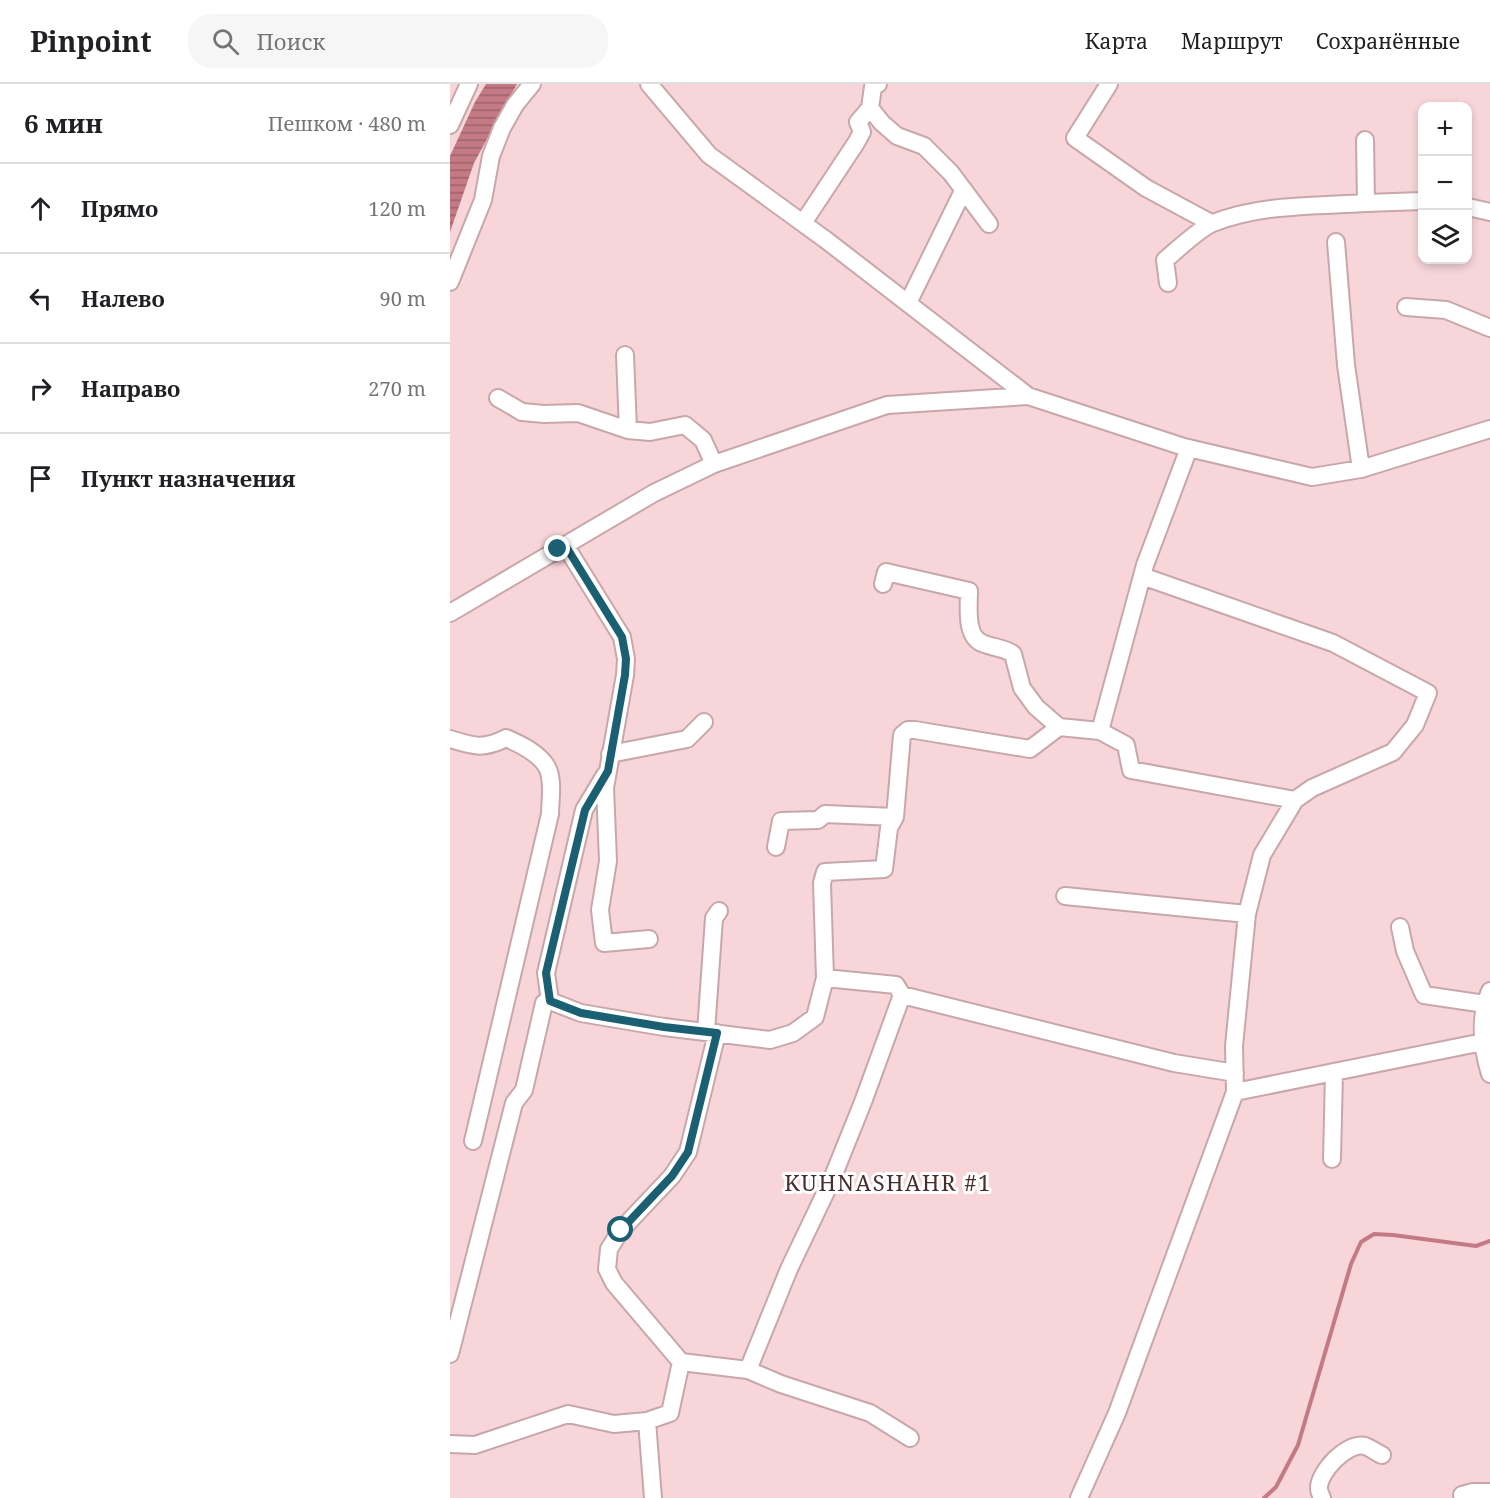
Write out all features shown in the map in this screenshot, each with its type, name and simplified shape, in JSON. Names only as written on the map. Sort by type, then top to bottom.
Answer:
[{"type":"street","points":[[450,125],[469,84]]},
{"type":"street","points":[[450,282],[483,200],[491,156],[502,128],[515,105],[532,84]]},
{"type":"street","points":[[649,84],[709,155],[803,223],[1028,396],[1189,448],[1312,477],[1361,469],[1490,429]]},
{"type":"street","points":[[803,223],[862,132],[858,122],[870,108],[873,87],[878,84]]},
{"type":"street","points":[[1108,84],[1075,138],[1146,188],[1211,223]]},
{"type":"street","points":[[870,108],[897,136],[924,146],[951,173],[989,224]]},
{"type":"street","points":[[1365,140],[1366,203]]},
{"type":"street","points":[[908,303],[963,191]]},
{"type":"street","points":[[1168,284],[1165,260],[1211,223],[1285,207],[1418,201]]},
{"type":"street","points":[[1472,208],[1490,212]]},
{"type":"street","points":[[1336,242],[1346,365],[1361,469]]},
{"type":"street","points":[[1406,307],[1446,310],[1490,328]]},
{"type":"street","points":[[625,355],[628,430]]},
{"type":"street","points":[[450,613],[654,493],[714,464],[887,405],[1028,396]]},
{"type":"street","points":[[498,398],[522,412],[578,413],[628,430],[650,432],[685,425],[703,440],[714,464]]},
{"type":"street","points":[[1100,732],[1142,576],[1189,448]]},
{"type":"street","points":[[565,545],[622,637],[626,659],[605,788],[608,861],[600,910],[604,943],[649,939]]},
{"type":"street","points":[[883,584],[886,572],[969,591],[970,624],[974,634],[980,643],[1004,648],[1013,654],[1022,688],[1036,707],[1059,727],[1100,732],[1126,745],[1131,770],[1295,800]]},
{"type":"street","points":[[1079,1498],[1117,1413],[1235,1092],[1234,1046],[1247,914],[1262,855],[1295,800],[1312,788],[1393,752],[1415,724],[1428,693],[1332,643],[1142,576]]},
{"type":"street","points":[[610,754],[687,739],[704,722]]},
{"type":"street","points":[[450,1354],[513,1103],[524,1090],[544,1004],[550,1001],[581,1013],[770,1040],[794,1033],[815,1017],[825,978],[822,883],[825,872],[884,869],[888,828],[896,817],[902,735],[908,730],[1030,749],[1059,727]]},
{"type":"street","points":[[450,739],[476,747],[493,745],[506,738],[526,746],[548,768],[550,785],[550,814],[473,1142]]},
{"type":"street","points":[[550,1001],[546,973],[585,810],[608,771]]},
{"type":"street","points":[[776,847],[781,821],[818,820],[825,814],[896,817]]},
{"type":"street","points":[[1065,896],[1247,914]]},
{"type":"street","points":[[719,911],[714,918],[712,1033],[688,1152],[672,1176],[621,1230],[609,1250],[607,1269],[614,1283],[681,1362],[748,1370],[781,1384],[870,1413],[910,1438]]},
{"type":"street","points":[[1400,927],[1405,951],[1424,995],[1487,998],[1483,1042],[1490,1074]]},
{"type":"street","points":[[825,978],[896,985],[902,995],[1173,1062],[1235,1072]]},
{"type":"street","points":[[748,1370],[789,1269],[854,1124],[902,995]]},
{"type":"street","points":[[1235,1092],[1483,1042]]},
{"type":"street","points":[[1332,1159],[1334,1073]]},
{"type":"street","points":[[450,1444],[475,1445],[568,1414],[614,1425],[648,1421],[670,1413],[681,1362]]},
{"type":"street","points":[[648,1421],[653,1498]]},
{"type":"street","points":[[1322,1498],[1318,1487],[1325,1469],[1344,1452],[1355,1446],[1364,1446],[1382,1455]]},
{"type":"street","points":[[1462,1495],[1473,1492],[1490,1492]]},
{"type":"shaded area","points":[[486,84],[517,84],[474,163],[450,232],[450,156]]},
{"type":"waterway","points":[[1264,1498],[1276,1487],[1298,1445],[1351,1264],[1361,1242],[1374,1234],[1476,1246],[1490,1241]]},
{"type":"district","name":"KUHNASHAHR #1","points":[[888,1182]]},
{"type":"route","points":[[558,549],[565,545],[599,597],[622,637],[626,659],[608,771],[585,810],[546,973],[550,1001],[581,1013],[717,1033],[688,1152],[672,1176],[621,1230]]}]
